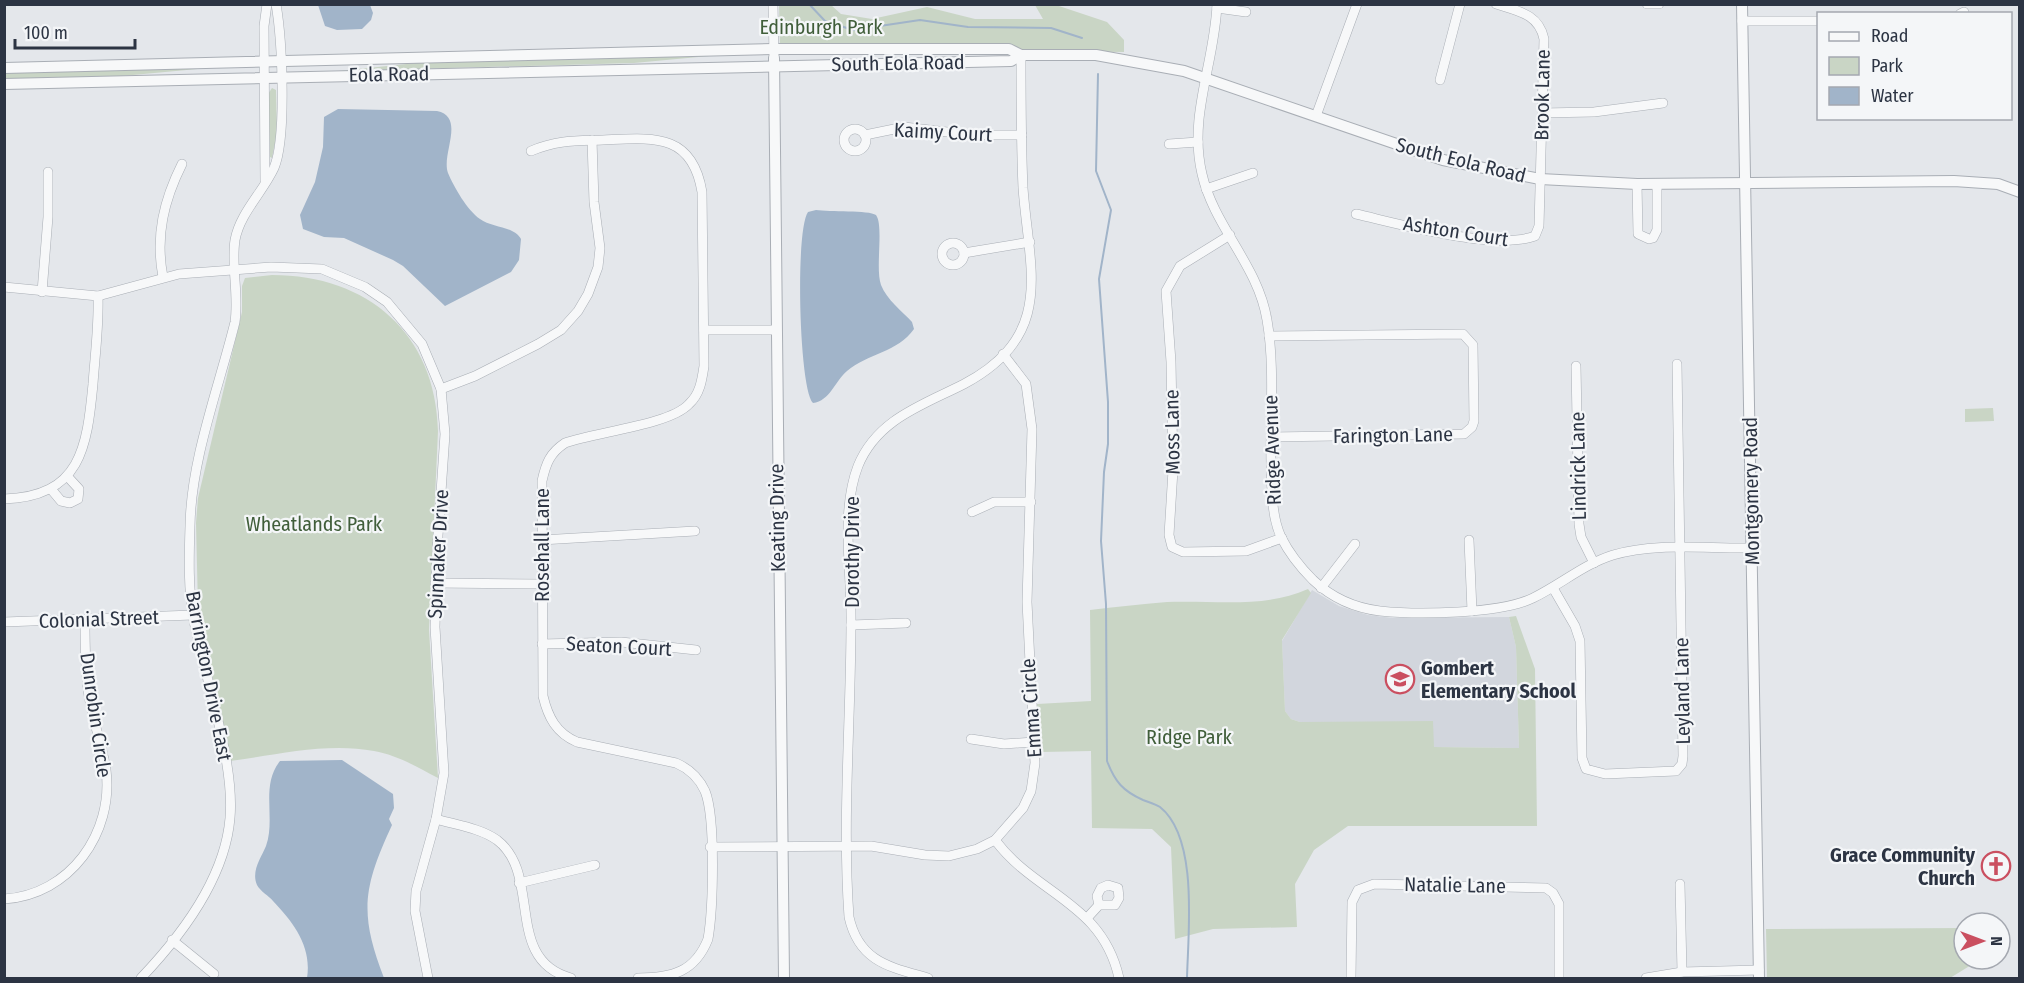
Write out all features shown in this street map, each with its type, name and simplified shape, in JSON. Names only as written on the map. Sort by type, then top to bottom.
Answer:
[{"type":"street","name":"Barrington Drive East","points":[[265,181],[264,62],[267,4]]},
{"type":"street","name":"Barrington Drive East","points":[[141,978],[172,940],[210,885],[223,852],[230,818],[226,765],[193,615],[191,504],[235,322],[238,293],[237,232],[272,171],[280,145],[280,62],[276,4]]},
{"type":"street","points":[[773,4],[774,57]]},
{"type":"street","points":[[1316,116],[1357,4]]},
{"type":"street","points":[[1440,80],[1460,4]]},
{"type":"street","name":"Brook Lane","points":[[1496,4],[1530,16],[1540,25],[1544,39],[1540,179]]},
{"type":"street","points":[[1647,4],[1659,4]]},
{"type":"street","name":"Montgomery Road","points":[[1742,4],[1759,974]]},
{"type":"street","name":"Ridge Avenue","points":[[1246,12],[1217,6],[1200,103],[1198,142],[1206,189],[1258,288],[1269,336],[1272,503],[1282,538],[1301,568],[1321,588],[1353,605],[1379,611],[1472,611],[1516,605],[1552,588],[1594,563],[1630,551],[1752,548]]},
{"type":"street","points":[[1742,21],[1817,21]]},
{"type":"street","name":"South Eola Road","points":[[774,57],[1009,49],[1021,55],[1096,55],[1164,66],[1205,78],[1443,160],[1540,179],[1637,184],[1971,181],[1998,184],[2019,192]]},
{"type":"street","name":"South Eola Road","points":[[774,57],[1011,61],[1021,55]]},
{"type":"street","name":"Dorothy Drive","points":[[928,978],[885,966],[867,954],[858,940],[849,917],[851,625],[849,500],[851,487],[864,454],[882,431],[904,413],[976,376],[1003,354],[1019,331],[1029,307],[1033,272],[1024,190],[1021,55]]},
{"type":"street","name":"Eola Road","points":[[4,68],[264,62],[774,57]]},
{"type":"street","name":"Eola Road","points":[[4,84],[280,77],[774,57]]},
{"type":"street","name":"Keating Drive","points":[[774,57],[784,978]]},
{"type":"street","points":[[1542,113],[1594,112],[1663,103]]},
{"type":"street","name":"Kaimy Court","points":[[865,135],[903,127],[973,135],[1022,135]]},
{"type":"street","name":"Rosehall Lane","points":[[531,150],[554,141],[660,139],[680,148],[693,163],[700,176],[704,330],[702,381],[698,393],[684,409],[671,416],[581,437],[553,451],[546,464],[542,482],[543,696],[547,712],[565,737],[577,742],[676,763],[686,768],[695,775],[707,797],[710,847],[710,926],[703,951],[689,968],[676,974],[639,978]]},
{"type":"street","points":[[441,389],[475,376],[538,344],[561,330],[578,311],[598,267],[600,248],[594,202],[592,140]]},
{"type":"street","points":[[1169,144],[1198,142]]},
{"type":"street","points":[[163,277],[159,254],[165,203],[182,164]]},
{"type":"street","points":[[42,292],[48,217],[48,172]]},
{"type":"street","points":[[1206,189],[1253,173]]},
{"type":"street","name":"Ashton Court","points":[[1356,214],[1482,239],[1523,241],[1535,236],[1539,226],[1540,179]]},
{"type":"street","points":[[1637,184],[1638,234],[1649,239],[1653,238],[1657,230],[1657,184]]},
{"type":"street","name":"Moss Lane","points":[[1230,235],[1180,266],[1166,291],[1172,362],[1173,470],[1169,535],[1172,547],[1183,552],[1246,551],[1282,538]]},
{"type":"street","points":[[964,253],[1030,242]]},
{"type":"street","name":"Spinnaker Drive","points":[[98,296],[163,277],[236,268],[296,266],[322,269],[365,287],[387,302],[407,322],[422,344],[441,389],[445,434],[435,583],[436,664],[444,755],[441,795],[418,883],[415,911],[428,978]]},
{"type":"street","points":[[4,287],[98,296],[89,430],[80,458],[67,476],[51,489],[26,497],[4,499]]},
{"type":"street","points":[[704,330],[776,330]]},
{"type":"street","name":"Farington Lane","points":[[1269,336],[1459,333],[1469,338],[1473,345],[1474,393],[1474,421],[1472,427],[1464,434],[1271,437]]},
{"type":"street","name":"Emma Circle","points":[[710,847],[878,846],[925,855],[949,856],[977,849],[995,840],[1018,815],[1031,791],[1035,772],[1027,602],[1033,447],[1029,394],[1023,378],[1003,354]]},
{"type":"street","name":"Leyland Lane","points":[[1552,588],[1575,626],[1580,641],[1582,758],[1586,769],[1605,774],[1676,771],[1682,764],[1683,756],[1677,364]]},
{"type":"street","name":"Lindrick Lane","points":[[1576,366],[1579,524],[1581,537],[1594,563]]},
{"type":"street","points":[[51,489],[61,501],[70,503],[78,500],[79,489],[67,476]]},
{"type":"street","points":[[972,512],[994,502],[1031,502]]},
{"type":"street","points":[[541,540],[695,531]]},
{"type":"street","points":[[1469,540],[1472,611]]},
{"type":"street","points":[[1321,588],[1355,544]]},
{"type":"street","points":[[435,583],[541,584]]},
{"type":"street","name":"Colonial Street","points":[[4,622],[193,615]]},
{"type":"street","name":"Dunrobin Circle","points":[[4,899],[31,894],[50,885],[70,871],[84,856],[102,822],[106,802],[106,769],[88,691],[85,620]]},
{"type":"street","points":[[851,625],[906,623]]},
{"type":"street","name":"Seaton Court","points":[[542,644],[621,642],[696,650]]},
{"type":"street","points":[[971,739],[1004,744],[1034,742]]},
{"type":"street","points":[[436,819],[486,834],[498,841],[513,862],[535,953],[549,969],[571,978]]},
{"type":"street","points":[[995,840],[1019,868],[1088,917],[1110,952],[1119,978]]},
{"type":"street","points":[[519,883],[595,865]]},
{"type":"street","points":[[1680,884],[1682,972]]},
{"type":"street","name":"Natalie Lane","points":[[1351,978],[1354,898],[1363,887],[1385,885],[1546,888],[1553,893],[1558,904],[1558,978]]},
{"type":"street","points":[[1088,917],[1099,905]]},
{"type":"street","points":[[172,940],[214,974]]},
{"type":"street","points":[[1646,978],[1682,972],[1759,974]]},
{"type":"shaded area","name":"Gombert Elementary School","points":[[1312,590],[1339,606],[1368,615],[1393,618],[1509,617],[1516,647],[1519,748],[1434,747],[1433,744],[1388,722],[1300,722],[1291,719],[1285,711],[1282,641]]},
{"type":"green space","name":"Edinburgh Park","points":[[779,5],[831,5],[841,14],[872,19],[927,7],[975,19],[1043,19],[1035,5],[1056,5],[1107,22],[1124,40],[1124,52],[787,49],[780,47]]},
{"type":"green space","points":[[709,56],[634,63],[339,71],[416,63]]},
{"type":"green space","points":[[208,68],[122,76],[5,79],[4,73]]},
{"type":"green space","points":[[272,88],[276,90],[277,133],[272,158],[270,157],[268,94]]},
{"type":"green space","name":"Wheatlands Park","points":[[272,275],[307,278],[338,286],[366,299],[390,317],[410,339],[425,366],[434,396],[438,431],[429,630],[438,778],[391,755],[356,749],[302,750],[230,761],[198,608],[196,523],[198,498],[242,312],[242,286],[245,278]]},
{"type":"green space","points":[[1993,408],[1994,421],[1965,422],[1965,409]]},
{"type":"green space","name":"Ridge Park","points":[[1308,589],[1311,593],[1282,640],[1285,711],[1291,719],[1300,722],[1433,721],[1434,747],[1519,748],[1516,647],[1509,617],[1516,616],[1535,669],[1537,826],[1348,826],[1314,850],[1295,884],[1297,927],[1213,929],[1175,939],[1171,847],[1152,829],[1092,828],[1091,751],[1042,752],[1037,704],[1091,701],[1090,610],[1167,602],[1256,601],[1274,599]]},
{"type":"green space","points":[[1952,928],[1952,971],[1961,971],[1950,978],[1767,978],[1766,929]]},
{"type":"water","points":[[318,5],[370,5],[373,13],[371,20],[362,29],[337,30],[325,26]]},
{"type":"water","points":[[338,109],[437,111],[446,115],[451,128],[447,156],[448,173],[457,191],[470,210],[480,219],[508,229],[521,239],[519,260],[511,272],[445,306],[403,266],[393,260],[344,238],[324,237],[303,229],[300,215],[315,182],[323,147],[324,117]]},
{"type":"water","points":[[816,210],[866,212],[876,215],[879,228],[881,285],[891,300],[912,322],[914,329],[900,343],[855,365],[843,375],[824,399],[813,403],[808,392],[804,370],[800,277],[804,225],[808,212]]},
{"type":"water","points":[[342,760],[393,794],[394,808],[389,819],[392,825],[375,866],[368,901],[371,936],[384,978],[307,978],[307,956],[300,936],[281,909],[258,887],[255,880],[259,860],[269,835],[271,781],[280,761]]},
{"type":"waterway","points":[[809,4],[825,21],[853,30],[920,20],[968,27],[1051,28],[1082,38]]},
{"type":"waterway","points":[[1098,74],[1096,171],[1111,210],[1099,279],[1108,402],[1108,444],[1104,472],[1101,541],[1106,604],[1107,761],[1113,775],[1125,789],[1136,797],[1160,807],[1172,821],[1181,840],[1188,887],[1187,978]]},
{"type":"place","name":"Gombert Elementary School","points":[[1400,679]]},
{"type":"place","name":"Grace Community Church","points":[[1996,866]]}]
